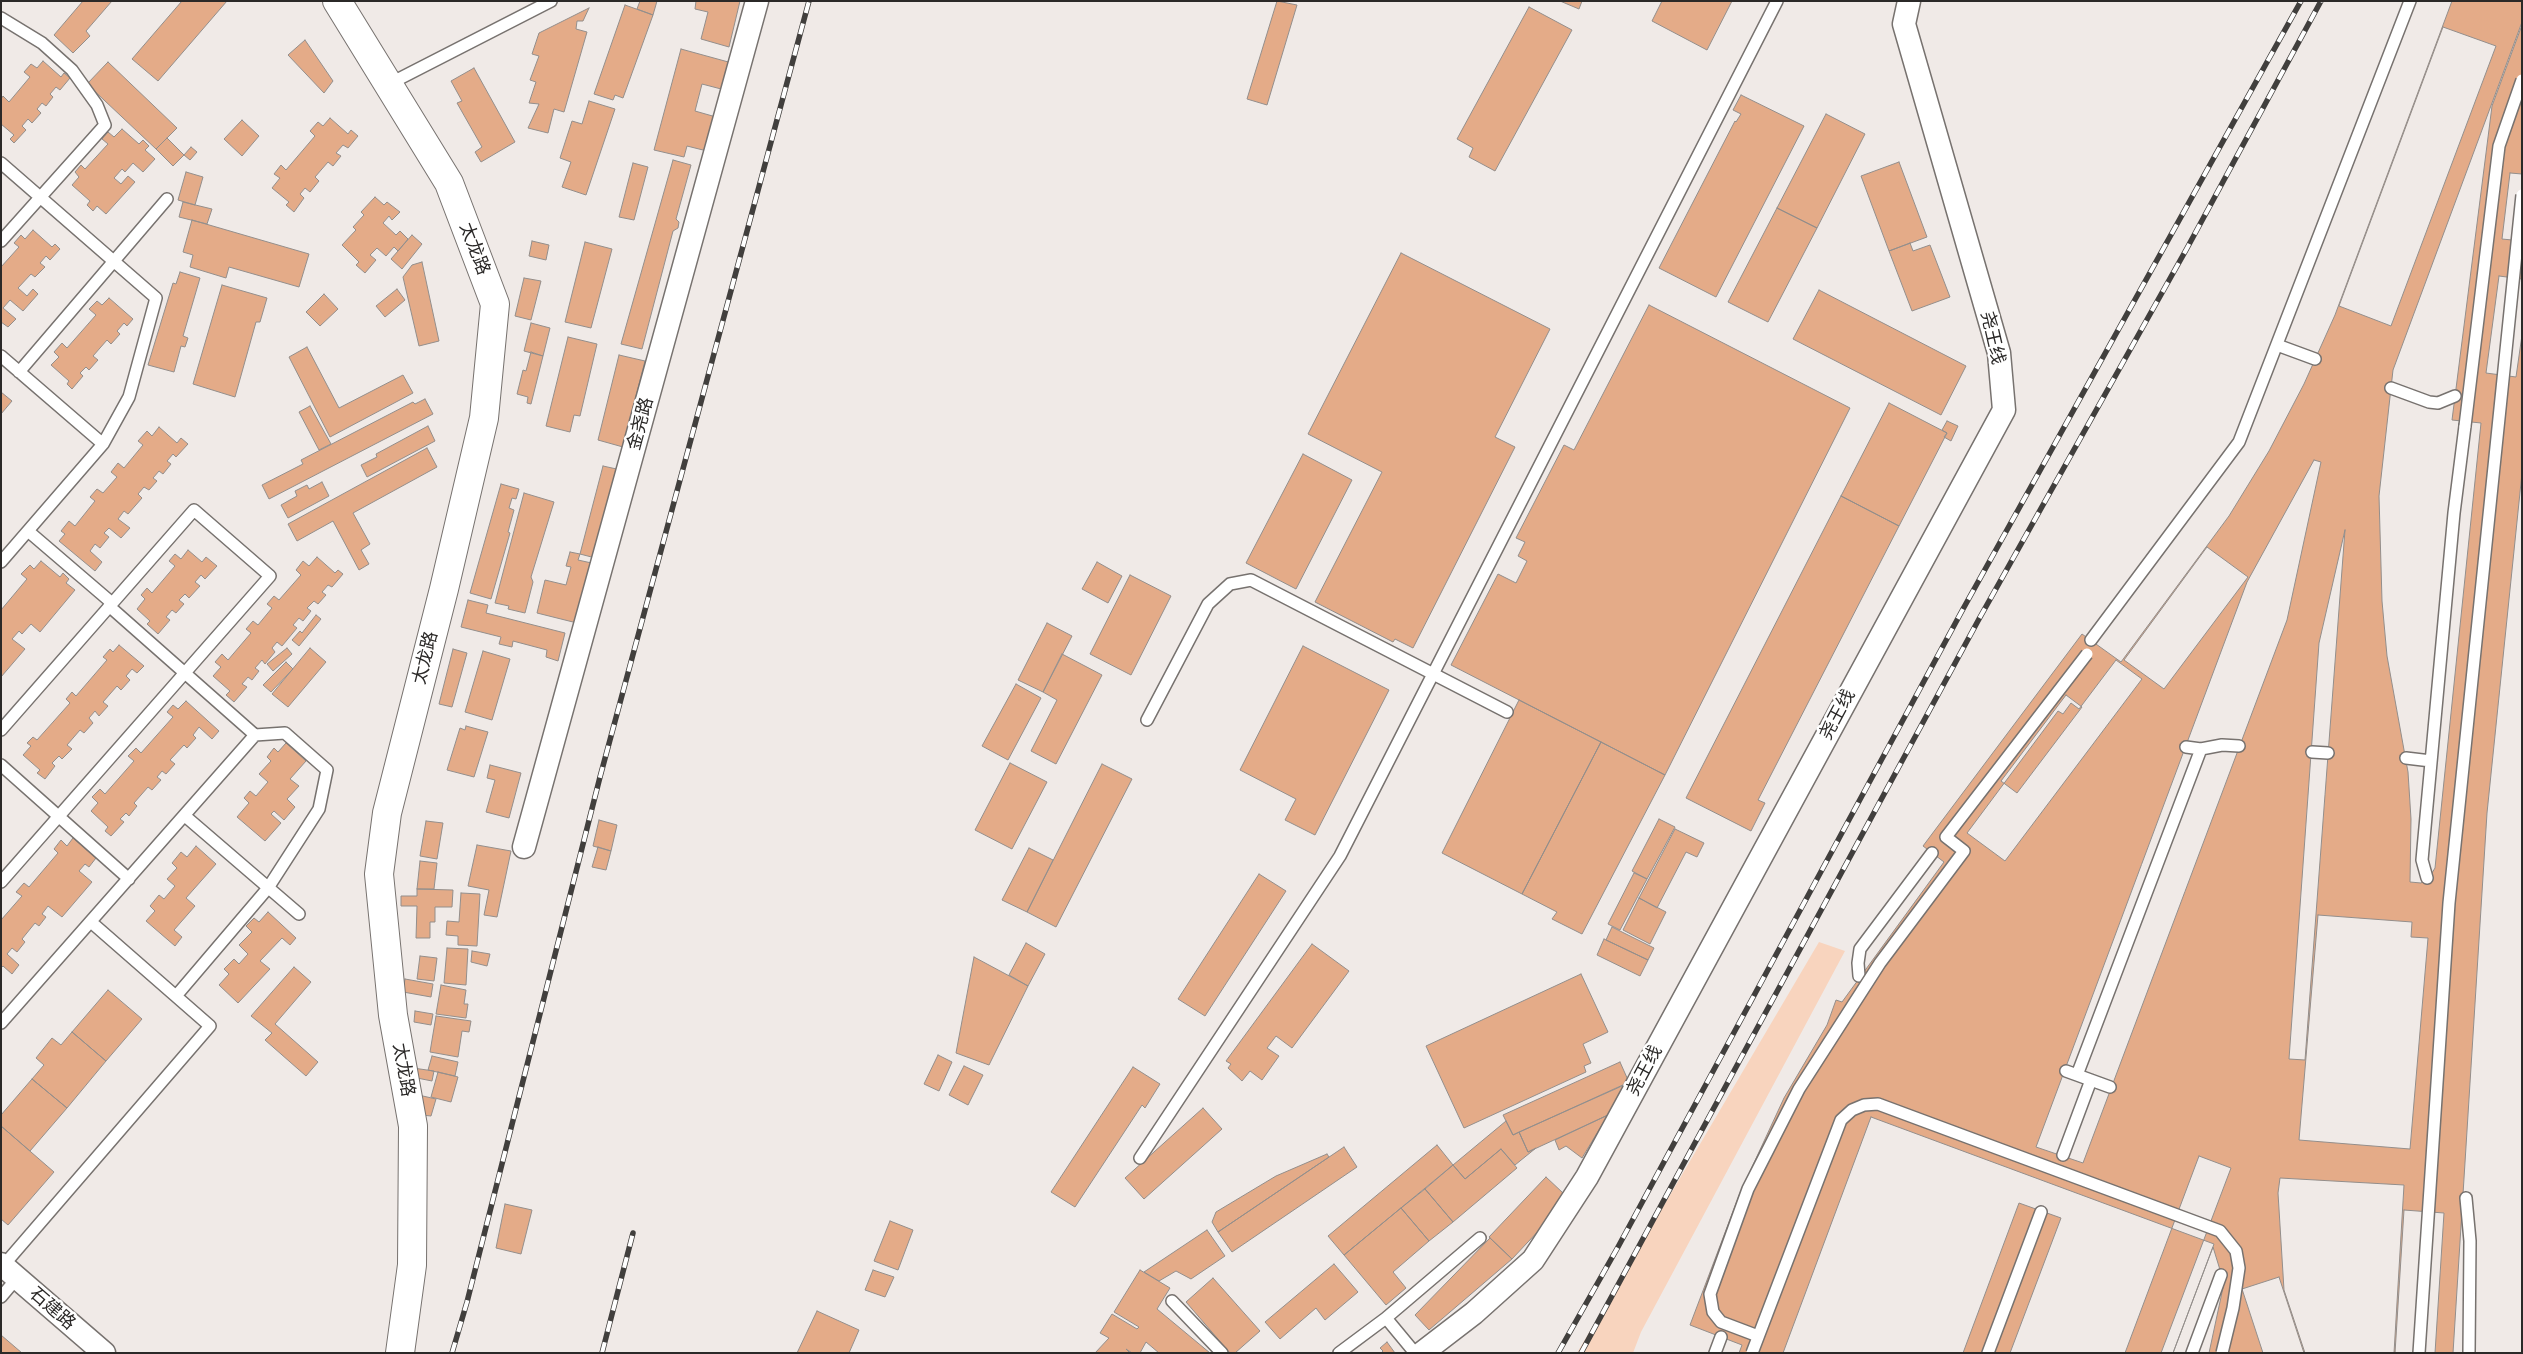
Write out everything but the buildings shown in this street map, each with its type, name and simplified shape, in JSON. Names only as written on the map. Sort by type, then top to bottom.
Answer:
[{"type":"street","name":"太龙路","points":[[337,1],[448,183],[495,304],[484,418],[444,588],[386,813],[379,874],[393,1014],[412,1126],[412,1265],[400,1353]]},
{"type":"street","name":"金尧路","points":[[524,847],[758,1]]},
{"type":"street","name":"尧王线","points":[[1422,1353],[1474,1313],[1533,1260],[1587,1177],[2004,410],[1999,353],[1904,24],[1909,1]]},
{"type":"street","name":"石建路","points":[[7,1270],[99,1351]]},
{"type":"lane","points":[[389,84],[551,1]]},
{"type":"lane","points":[[1140,1158],[1340,856],[1777,1]]},
{"type":"lane","points":[[2091,640],[2240,442],[2410,1]]},
{"type":"lane","points":[[1,18],[42,43],[72,70],[97,105],[105,125],[1,242]]},
{"type":"lane","points":[[2427,878],[2422,860],[2454,513],[2499,146],[2522,80]]},
{"type":"lane","points":[[1,163],[156,298],[129,396],[103,444],[1,562]]},
{"type":"lane","points":[[2419,1353],[2449,903],[2522,195]]},
{"type":"lane","points":[[19,372],[167,198]]},
{"type":"lane","points":[[2277,345],[2315,359]]},
{"type":"lane","points":[[1,356],[103,444]]},
{"type":"lane","points":[[2391,388],[2429,402],[2438,403],[2455,396]]},
{"type":"lane","points":[[1,730],[194,510],[270,576],[1,882]]},
{"type":"lane","points":[[28,531],[255,735],[285,733],[327,770],[320,809],[268,888],[176,996]]},
{"type":"lane","points":[[1147,720],[1208,604],[1230,584],[1251,580],[1507,712]]},
{"type":"lane","points":[[1758,1336],[1721,1322],[1713,1312],[1710,1294],[1748,1189],[1799,1089],[1880,963],[1964,851],[1946,837],[2087,654]]},
{"type":"lane","points":[[4,1016],[91,922],[255,735]]},
{"type":"lane","points":[[2186,748],[2201,749],[2222,745],[2239,746]]},
{"type":"lane","points":[[2077,1075],[2201,749]]},
{"type":"lane","points":[[2312,752],[2328,753]]},
{"type":"lane","points":[[2406,758],[2431,761]]},
{"type":"lane","points":[[1,765],[129,879]]},
{"type":"lane","points":[[185,816],[299,914]]},
{"type":"lane","points":[[1859,976],[1860,949],[1932,853]]},
{"type":"lane","points":[[1,1297],[7,1270],[210,1026],[91,922]]},
{"type":"lane","points":[[2066,1071],[2110,1087]]},
{"type":"lane","points":[[2063,1155],[2090,1080]]},
{"type":"lane","points":[[1752,1353],[1841,1120],[1852,1110],[1864,1105],[1878,1104],[2220,1231],[2236,1250],[2238,1268],[2233,1308],[2222,1353]]},
{"type":"lane","points":[[2466,1198],[2470,1241],[2469,1353]]},
{"type":"lane","points":[[1988,1353],[2041,1212]]},
{"type":"lane","points":[[1339,1353],[1386,1318],[1480,1238]]},
{"type":"lane","points":[[2192,1353],[2221,1275]]},
{"type":"lane","points":[[1172,1301],[1222,1353]]},
{"type":"lane","points":[[1386,1318],[1415,1353]]},
{"type":"lane","points":[[1715,1353],[1721,1337]]},
{"type":"shaded area","points":[[1819,942],[1845,951],[1641,1332],[1633,1353],[1577,1353]]},
{"type":"railway","points":[[452,1353],[467,1302],[600,777],[809,1]]},
{"type":"railway","points":[[1558,1353],[1618,1247],[1963,609],[2301,1]]},
{"type":"railway","points":[[1581,1353],[1979,619],[2186,250],[2321,1]]},
{"type":"railway","points":[[602,1353],[633,1233]]}]
